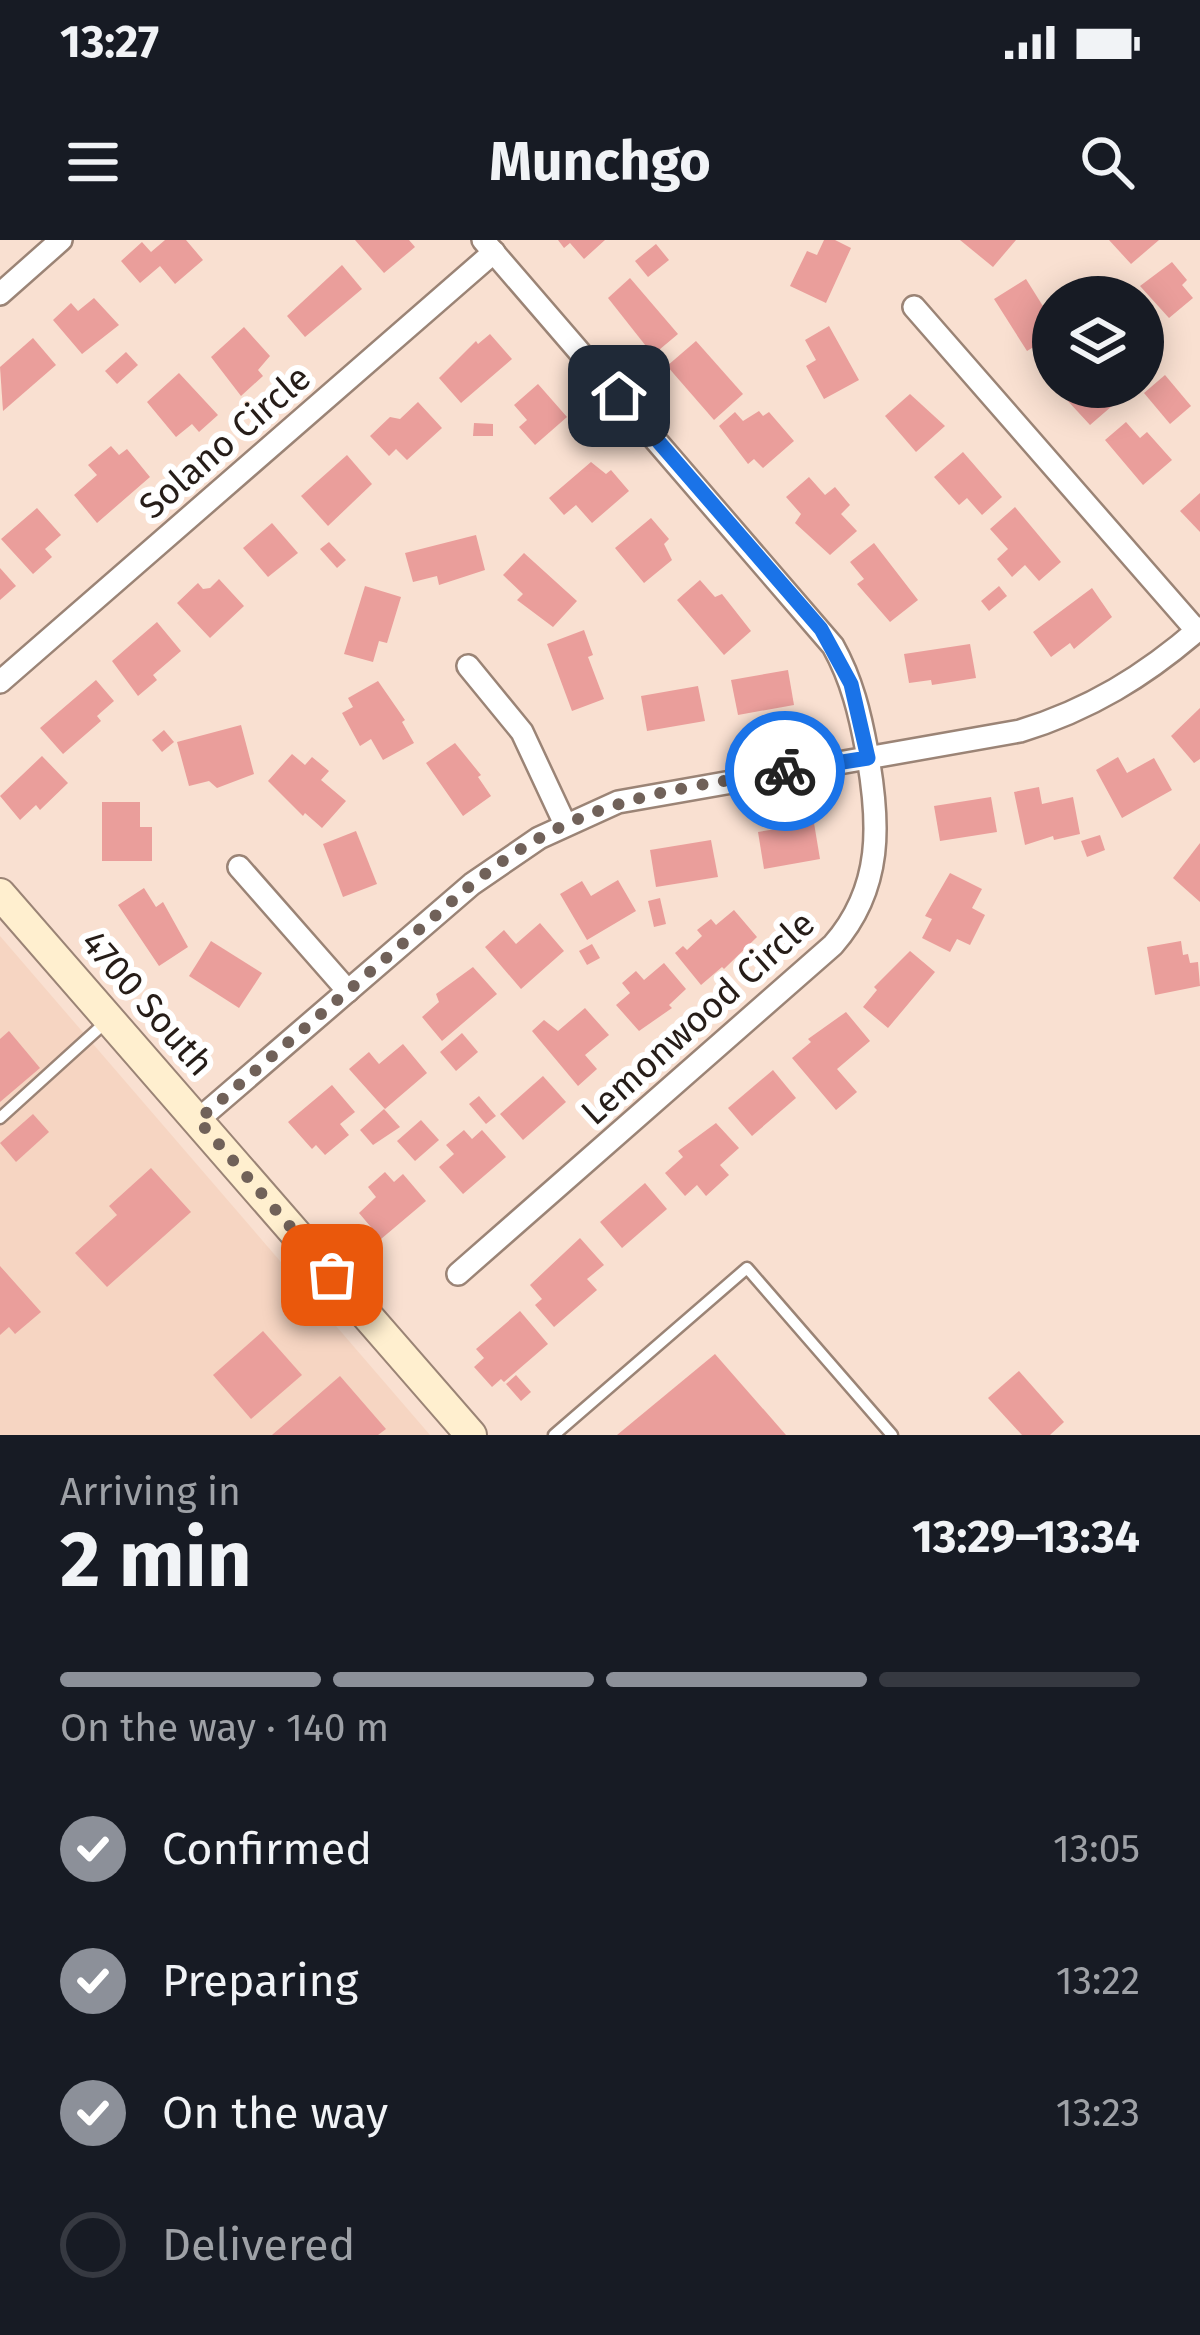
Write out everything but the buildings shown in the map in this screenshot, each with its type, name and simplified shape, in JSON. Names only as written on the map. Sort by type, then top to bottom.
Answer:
[{"type":"main road","name":"4700 South","points":[[0,894],[471,1435]]},
{"type":"street","points":[[0,294],[62,240]]},
{"type":"street","name":"Solano Circle","points":[[0,682],[488,246]]},
{"type":"street","name":"Lemonwood Circle","points":[[458,1274],[846,930],[866,895],[875,854],[877,811],[851,684],[821,629],[488,246]]},
{"type":"street","points":[[198,1120],[492,868],[565,824],[644,795],[991,738],[1070,715],[1137,678],[1198,630],[914,307]]},
{"type":"street","points":[[468,666],[522,732],[565,824]]},
{"type":"street","points":[[239,867],[348,991]]},
{"type":"lane","points":[[0,1118],[110,1019]]},
{"type":"lane","points":[[554,1435],[747,1268],[892,1435]]},
{"type":"shaded area","points":[[0,936],[430,1435],[0,1435]]},
{"type":"way so far","points":[[332,1275],[198,1120],[515,852],[618,802],[785,771]]},
{"type":"route","points":[[619,396],[806,611],[843,664],[858,705],[868,758],[785,771]]}]
